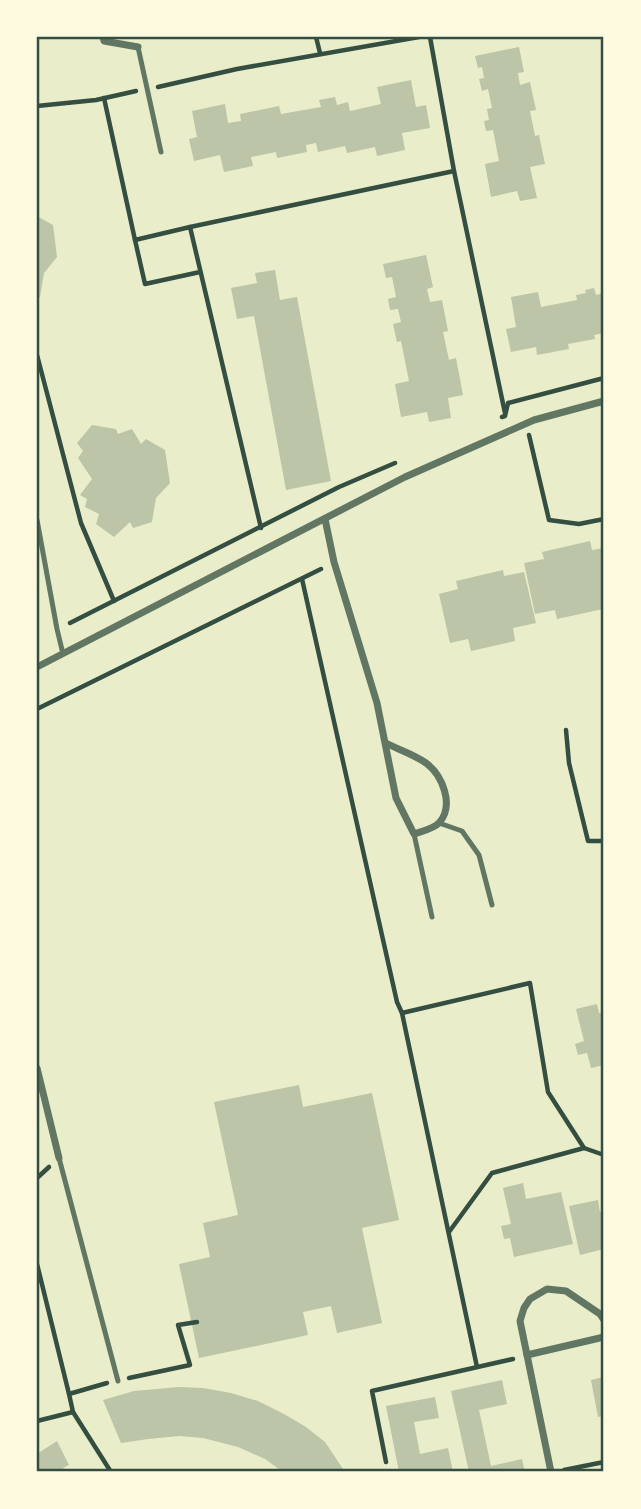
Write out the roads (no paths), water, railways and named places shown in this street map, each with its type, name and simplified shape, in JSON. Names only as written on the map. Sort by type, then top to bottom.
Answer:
[{"type":"street","points":[[103,37],[104,41],[138,47]]},
{"type":"street","points":[[37,667],[405,477],[534,420],[604,401]]},
{"type":"street","points":[[325,519],[334,562],[377,703],[396,798],[414,834],[431,828],[439,823],[447,807],[445,793],[435,772],[407,751],[386,743]]},
{"type":"street","points":[[37,1070],[59,1158]]},
{"type":"street","points":[[551,1472],[520,1321],[524,1308],[530,1299],[547,1289],[566,1291],[600,1314],[604,1320]]},
{"type":"street","points":[[527,1355],[604,1337]]},
{"type":"lane","points":[[138,47],[161,152]]},
{"type":"lane","points":[[37,520],[63,654]]},
{"type":"lane","points":[[439,823],[462,831],[479,855],[492,905]]},
{"type":"lane","points":[[414,834],[432,917]]},
{"type":"lane","points":[[59,1158],[118,1381]]}]
